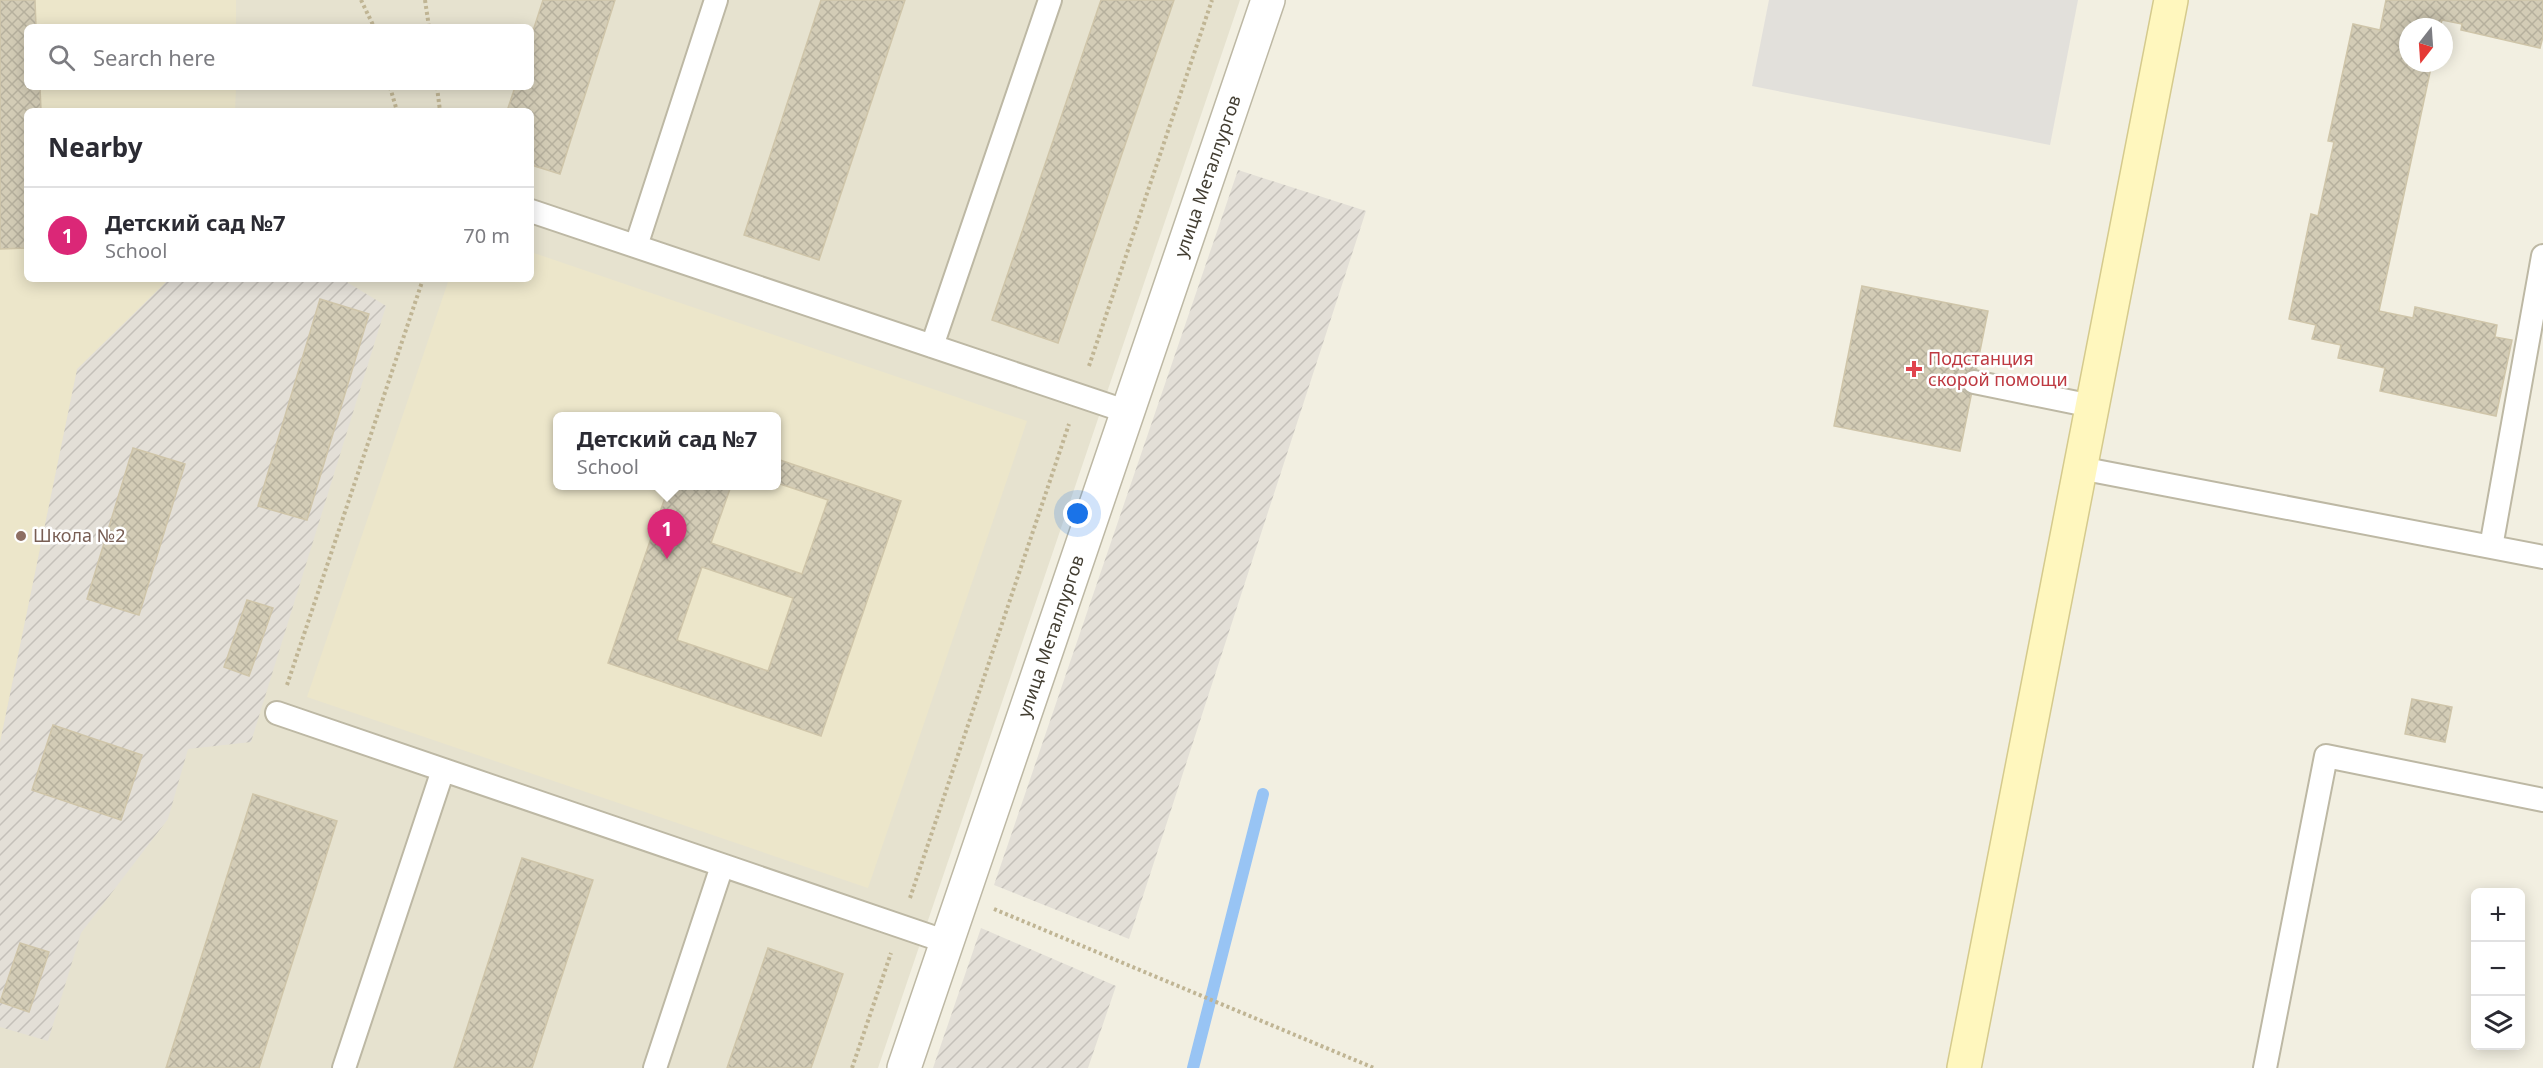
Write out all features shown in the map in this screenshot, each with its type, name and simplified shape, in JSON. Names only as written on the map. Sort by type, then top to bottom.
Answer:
[{"type":"street","name":"улица Металлургов","points":[[904,1068],[1268,0]]},
{"type":"street","points":[[1964,1068],[2171,0]]},
{"type":"lane","points":[[636,246],[716,0]]},
{"type":"lane","points":[[932,346],[1050,0]]},
{"type":"lane","points":[[534,212],[1128,412]]},
{"type":"lane","points":[[2491,547],[2543,256]]},
{"type":"lane","points":[[1974,382],[2092,406]]},
{"type":"lane","points":[[2080,468],[2543,557]]},
{"type":"lane","points":[[277,713],[947,942]]},
{"type":"lane","points":[[2265,1068],[2325,756],[2543,800]]},
{"type":"lane","points":[[344,1068],[443,770]]},
{"type":"lane","points":[[655,1068],[722,866]]},
{"type":"path","points":[[361,0],[373,24]]},
{"type":"path","points":[[425,0],[429,24]]},
{"type":"path","points":[[852,1068],[1212,0]]},
{"type":"path","points":[[391,90],[396,108]]},
{"type":"path","points":[[437,90],[440,108]]},
{"type":"path","points":[[277,713],[422,282]]},
{"type":"path","points":[[1029,923],[1374,1068]]},
{"type":"shaded area","points":[[0,0],[1240,0],[878,1068],[0,1068]]},
{"type":"shaded area","name":"Школа №2","points":[[0,0],[236,0],[236,24],[24,24],[24,90],[236,90],[235,108],[24,108],[24,282],[166,282],[77,369],[0,742]]},
{"type":"shaded area","points":[[1769,0],[2078,0],[2050,145],[1752,86]]},
{"type":"shaded area","points":[[1238,170],[1366,211],[1129,939],[994,885]]},
{"type":"shaded area","points":[[534,253],[1027,421],[868,888],[307,697],[448,282],[534,282]]},
{"type":"shaded area","points":[[166,282],[347,282],[386,306],[251,742],[188,749],[168,819],[81,933],[48,1041],[0,1027],[0,742],[77,369]]},
{"type":"shaded area","points":[[981,928],[1116,986],[1088,1068],[933,1068]]},
{"type":"building","points":[[0,0],[35,0],[36,24],[24,24],[24,90],[40,90],[41,108],[24,108],[24,248],[0,249]]},
{"type":"building","points":[[543,0],[615,0],[560,174],[534,166],[534,108],[508,108],[514,90],[534,90],[534,28]]},
{"type":"building","points":[[821,0],[905,0],[819,260],[744,235]]},
{"type":"building","points":[[1101,0],[1174,0],[1058,343],[992,320]]},
{"type":"building","points":[[2386,0],[2543,0],[2543,37],[2540,48],[2461,30],[2462,24],[2453,22],[2453,18],[2399,18],[2399,72],[2430,72],[2379,311],[2413,318],[2415,307],[2497,325],[2495,337],[2512,340],[2496,416],[2380,391],[2385,368],[2338,358],[2341,345],[2312,339],[2316,325],[2289,319],[2311,214],[2318,216],[2334,142],[2328,141],[2353,24],[2380,30]]},
{"type":"building","points":[[1862,286],[1988,311],[1960,451],[1834,426]]},
{"type":"building","points":[[320,299],[369,314],[307,520],[258,506]]},
{"type":"building","points":[[133,448],[185,464],[139,615],[87,599]]},
{"type":"building","points":[[781,460],[901,501],[821,736],[608,663],[668,490],[730,490],[711,543],[802,574],[828,500],[781,484]],"holes":[[[702,567],[793,598],[768,671],[677,640]]]},
{"type":"building","points":[[247,600],[273,608],[249,676],[224,667]]},
{"type":"building","points":[[2412,699],[2452,707],[2445,742],[2405,734]]},
{"type":"building","points":[[53,725],[142,755],[121,820],[32,790]]},
{"type":"building","points":[[253,794],[337,821],[259,1068],[166,1068]]},
{"type":"building","points":[[522,858],[593,880],[532,1068],[454,1068]]},
{"type":"building","points":[[20,943],[49,952],[29,1012],[0,1002]]},
{"type":"building","points":[[768,948],[843,974],[811,1068],[727,1068]]},
{"type":"waterway","points":[[1193,1068],[1263,794]]},
{"type":"place","name":"Подстанция скорой помощи","points":[[1914,369]]},
{"type":"place","name":"Школа №2","points":[[21,536]]},
{"type":"place","name":"Детский сад №7","points":[[667,559]]}]
